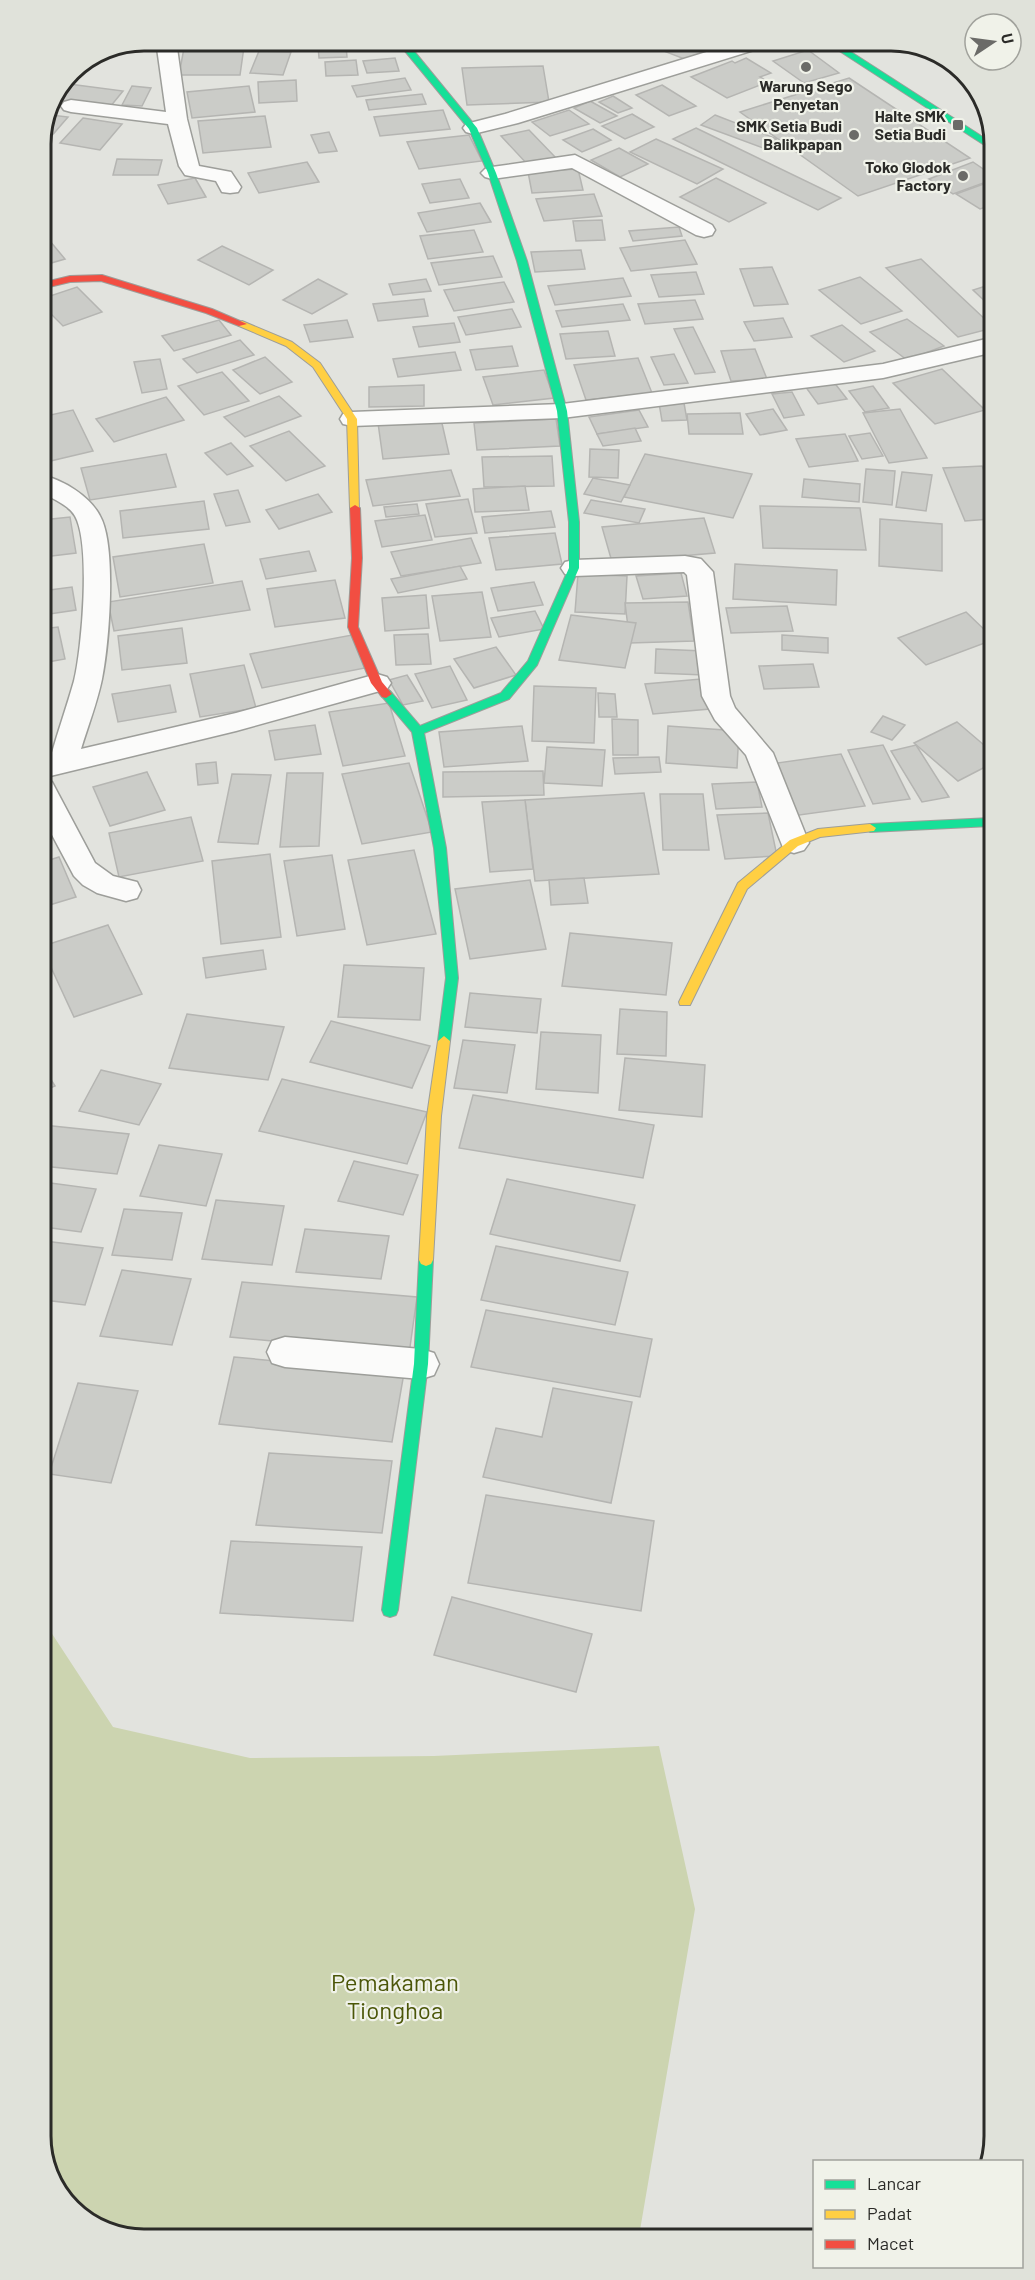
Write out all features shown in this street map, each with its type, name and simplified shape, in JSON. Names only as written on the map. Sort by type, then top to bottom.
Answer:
[{"type":"main road","points":[[409,51],[473,128],[492,173],[522,261],[562,411],[574,522],[574,568],[533,662],[505,696],[418,730]]},
{"type":"main road","points":[[843,51],[984,142]]},
{"type":"main road","points":[[51,284],[69,279],[102,278],[209,311],[289,344],[317,366],[352,419],[357,558],[353,627],[377,683],[418,730],[440,848],[452,978],[434,1116],[421,1364],[390,1610]]},
{"type":"main road","points":[[685,1002],[742,886],[794,843],[818,833],[903,825],[984,822]]},
{"type":"street","points":[[167,51],[177,119],[192,171],[224,176],[230,188]]},
{"type":"street","points":[[473,128],[510,119],[731,51]]},
{"type":"street","points":[[71,106],[177,119]]},
{"type":"street","points":[[548,142],[575,161],[704,230]]},
{"type":"street","points":[[492,173],[575,161]]},
{"type":"street","points":[[352,419],[562,411],[883,371],[984,347]]},
{"type":"street","points":[[51,487],[79,504],[88,516],[94,533],[96,568],[94,634],[88,679],[53,765]]},
{"type":"street","points":[[574,568],[685,564],[692,565],[700,572],[719,704],[730,723],[750,740],[759,753],[794,843]]},
{"type":"street","points":[[53,765],[236,722],[377,683]]},
{"type":"street","points":[[51,806],[91,878],[104,885],[126,890]]},
{"type":"street","points":[[285,1352],[421,1364]]},
{"type":"green space","name":"Pemakaman Tionghoa","points":[[51,1632],[113,1727],[250,1758],[434,1756],[659,1746],[695,1909],[640,2229],[138,2229],[114,2224],[78,2202],[61,2177],[52,2148]]},
{"type":"building","points":[[183,51],[243,51],[240,75],[179,75]]},
{"type":"building","points":[[259,51],[291,52],[283,75],[250,73]]},
{"type":"building","points":[[318,51],[346,51],[347,57],[319,58]]},
{"type":"building","points":[[664,51],[704,51],[687,60]]},
{"type":"building","name":"Warung Sego Penyetan","points":[[809,51],[839,73],[804,83],[773,61]]},
{"type":"building","points":[[395,58],[399,71],[367,73],[363,61]]},
{"type":"building","points":[[746,58],[771,73],[760,77],[768,82],[727,98],[691,77],[732,61],[735,63]]},
{"type":"building","points":[[356,60],[358,75],[326,76],[325,62]]},
{"type":"building","points":[[543,66],[549,102],[467,105],[462,68]]},
{"type":"building","points":[[405,78],[411,90],[357,97],[352,86]]},
{"type":"building","name":"SMK Setia Budi Balikpapan","points":[[849,78],[970,158],[858,196],[740,112]]},
{"type":"building","points":[[296,80],[297,101],[259,103],[258,82]]},
{"type":"building","points":[[73,85],[123,91],[110,107],[62,101]]},
{"type":"building","points":[[662,85],[696,106],[669,116],[636,95]]},
{"type":"building","points":[[132,86],[151,88],[142,106],[122,105]]},
{"type":"building","points":[[249,86],[255,112],[192,118],[187,92]]},
{"type":"building","points":[[422,94],[426,104],[369,110],[366,100]]},
{"type":"building","points":[[613,96],[632,108],[618,113],[599,102]]},
{"type":"building","points":[[590,101],[617,116],[600,123],[574,108]]},
{"type":"building","points":[[443,110],[450,129],[380,136],[374,117]]},
{"type":"building","points":[[569,110],[589,124],[550,136],[532,122]]},
{"type":"building","points":[[632,114],[654,127],[625,139],[602,126]]},
{"type":"building","points":[[715,115],[777,139],[763,148],[701,125]]},
{"type":"building","points":[[56,116],[68,117],[51,136]]},
{"type":"building","points":[[265,116],[271,147],[203,153],[198,121]]},
{"type":"building","points":[[83,118],[122,124],[100,150],[60,143]]},
{"type":"building","points":[[696,128],[841,198],[818,210],[673,139]]},
{"type":"building","points":[[593,129],[611,140],[582,152],[563,140]]},
{"type":"building","points":[[529,130],[558,160],[529,166],[501,136]]},
{"type":"building","points":[[329,132],[337,151],[319,153],[311,135]]},
{"type":"building","points":[[469,135],[482,161],[419,169],[407,142]]},
{"type":"building","points":[[656,139],[723,169],[697,184],[630,152]]},
{"type":"building","points":[[619,148],[648,164],[620,177],[591,160]]},
{"type":"building","points":[[117,159],[162,160],[158,175],[113,175]]},
{"type":"building","points":[[307,162],[319,182],[259,193],[248,173]]},
{"type":"building","name":"Toko Glodok Factory","points":[[973,162],[984,170],[984,183],[953,194],[929,179]]},
{"type":"building","points":[[578,169],[583,190],[532,193],[528,172]]},
{"type":"building","points":[[195,178],[206,197],[168,204],[158,185]]},
{"type":"building","points":[[716,178],[766,203],[729,222],[680,197]]},
{"type":"building","points":[[460,179],[469,198],[430,203],[422,184]]},
{"type":"building","points":[[984,184],[984,208],[980,209],[956,194]]},
{"type":"building","points":[[594,194],[602,216],[544,221],[536,199]]},
{"type":"building","points":[[480,203],[491,222],[427,232],[418,213]]},
{"type":"building","points":[[602,220],[605,240],[576,241],[573,221]]},
{"type":"building","points":[[679,227],[682,236],[633,241],[629,231]]},
{"type":"building","points":[[474,230],[483,252],[428,259],[420,236]]},
{"type":"building","points":[[685,240],[697,264],[631,271],[620,248]]},
{"type":"building","points":[[51,242],[65,259],[51,263]]},
{"type":"building","points":[[222,246],[273,270],[249,285],[198,260]]},
{"type":"building","points":[[581,250],[585,269],[535,272],[531,252]]},
{"type":"building","points":[[493,256],[502,277],[439,285],[431,263]]},
{"type":"building","points":[[921,259],[984,318],[984,330],[958,337],[886,268]]},
{"type":"building","points":[[772,267],[788,304],[754,306],[740,269]]},
{"type":"building","points":[[696,272],[704,294],[659,297],[651,275]]},
{"type":"building","points":[[860,277],[902,311],[861,324],[819,290]]},
{"type":"building","points":[[623,278],[631,296],[555,305],[548,286]]},
{"type":"building","points":[[318,279],[347,294],[312,314],[283,300]]},
{"type":"building","points":[[426,279],[431,291],[393,295],[389,284]]},
{"type":"building","points":[[504,282],[514,302],[454,311],[444,290]]},
{"type":"building","points":[[77,287],[102,312],[63,326],[51,314],[51,296]]},
{"type":"building","points":[[984,287],[984,300],[973,290]]},
{"type":"building","points":[[424,299],[428,316],[378,321],[373,304]]},
{"type":"building","points":[[695,300],[703,319],[645,324],[638,304]]},
{"type":"building","points":[[623,304],[630,320],[562,327],[556,311]]},
{"type":"building","points":[[512,309],[521,327],[466,335],[458,317]]},
{"type":"building","points":[[783,318],[792,337],[754,341],[744,322]]},
{"type":"building","points":[[907,319],[944,346],[907,360],[870,332]]},
{"type":"building","points":[[219,320],[231,335],[174,351],[162,336]]},
{"type":"building","points":[[347,320],[353,337],[310,342],[304,325]]},
{"type":"building","points":[[454,323],[460,342],[419,347],[413,327]]},
{"type":"building","points":[[842,325],[875,351],[844,362],[811,336]]},
{"type":"building","points":[[693,327],[715,372],[695,374],[674,329]]},
{"type":"building","points":[[608,331],[615,356],[566,359],[560,334]]},
{"type":"building","points":[[240,340],[254,355],[197,373],[183,359]]},
{"type":"building","points":[[512,346],[518,366],[476,370],[470,350]]},
{"type":"building","points":[[755,349],[767,379],[731,381],[721,351]]},
{"type":"building","points":[[455,352],[461,370],[398,377],[393,359]]},
{"type":"building","points":[[674,354],[688,383],[664,385],[651,357]]},
{"type":"building","points":[[265,357],[292,382],[260,394],[233,370]]},
{"type":"building","points":[[638,358],[652,393],[586,400],[574,365]]},
{"type":"building","points":[[160,359],[167,389],[142,393],[134,362]]},
{"type":"building","points":[[942,369],[984,410],[935,424],[893,383]]},
{"type":"building","points":[[544,370],[554,398],[493,405],[483,377]]},
{"type":"building","points":[[222,372],[249,401],[204,415],[178,386]]},
{"type":"building","points":[[833,381],[847,399],[818,404],[805,386]]},
{"type":"building","points":[[424,385],[424,406],[369,407],[369,387]]},
{"type":"building","points":[[873,386],[889,408],[865,412],[849,391]]},
{"type":"building","points":[[792,392],[804,415],[784,418],[772,394]]},
{"type":"building","points":[[279,396],[301,416],[245,437],[224,417]]},
{"type":"building","points":[[166,397],[184,420],[114,442],[96,419]]},
{"type":"building","points":[[659,403],[684,403],[687,420],[662,421]]},
{"type":"building","points":[[773,409],[787,430],[760,435],[746,414]]},
{"type":"building","points":[[900,409],[927,458],[889,463],[863,413]]},
{"type":"building","points":[[73,410],[93,451],[51,461],[51,415]]},
{"type":"building","points":[[639,410],[648,427],[597,434],[589,417]]},
{"type":"building","points":[[740,413],[743,434],[689,434],[687,414]]},
{"type":"building","points":[[441,419],[449,454],[383,459],[378,423]]},
{"type":"building","points":[[556,419],[560,446],[477,450],[474,423]]},
{"type":"building","points":[[635,428],[641,441],[603,446],[597,434]]},
{"type":"building","points":[[289,431],[325,466],[286,481],[250,446]]},
{"type":"building","points":[[870,433],[883,456],[862,459],[849,436]]},
{"type":"building","points":[[845,434],[858,461],[809,467],[796,439]]},
{"type":"building","points":[[231,443],[253,466],[227,475],[205,453]]},
{"type":"building","points":[[590,449],[619,450],[618,478],[589,477]]},
{"type":"building","points":[[166,454],[176,487],[90,500],[81,468]]},
{"type":"building","points":[[645,454],[752,474],[733,518],[624,497]]},
{"type":"building","points":[[552,456],[554,486],[484,487],[482,457]]},
{"type":"building","points":[[982,466],[984,470],[984,519],[965,521],[943,468]]},
{"type":"building","points":[[866,469],[895,471],[892,505],[863,502]]},
{"type":"building","points":[[451,470],[460,496],[373,506],[366,480]]},
{"type":"building","points":[[902,472],[932,475],[926,511],[896,507]]},
{"type":"building","points":[[593,478],[630,485],[621,502],[584,494]]},
{"type":"building","points":[[804,479],[860,484],[859,502],[802,497]]},
{"type":"building","points":[[525,486],[529,510],[475,512],[473,489]]},
{"type":"building","points":[[238,490],[250,522],[226,526],[214,494]]},
{"type":"building","points":[[318,494],[332,512],[279,529],[266,510]]},
{"type":"building","points":[[468,499],[477,533],[435,537],[426,504]]},
{"type":"building","points":[[591,500],[645,509],[639,523],[584,513]]},
{"type":"building","points":[[204,501],[209,529],[123,538],[120,511]]},
{"type":"building","points":[[417,504],[419,514],[386,517],[384,507]]},
{"type":"building","points":[[760,506],[860,508],[866,550],[763,548]]},
{"type":"building","points":[[551,511],[555,527],[485,533],[482,517]]},
{"type":"building","points":[[425,515],[432,540],[382,547],[375,521]]},
{"type":"building","points":[[70,517],[76,553],[51,556],[51,519]]},
{"type":"building","points":[[704,518],[715,553],[612,562],[602,527]]},
{"type":"building","points":[[880,519],[942,524],[942,571],[879,566]]},
{"type":"building","points":[[555,533],[562,564],[496,570],[489,538]]},
{"type":"building","points":[[471,538],[481,563],[401,576],[391,552]]},
{"type":"building","points":[[204,544],[213,583],[120,597],[113,557]]},
{"type":"building","points":[[309,551],[316,571],[266,579],[260,559]]},
{"type":"building","points":[[735,564],[837,570],[836,605],[733,599]]},
{"type":"building","points":[[460,566],[467,579],[398,593],[391,579]]},
{"type":"building","points":[[681,573],[687,596],[643,599],[636,576]]},
{"type":"building","points":[[578,574],[627,576],[625,614],[575,612]]},
{"type":"building","points":[[335,580],[345,618],[275,627],[267,589]]},
{"type":"building","points":[[242,581],[250,610],[114,631],[108,602]]},
{"type":"building","points":[[534,582],[543,605],[498,611],[491,588]]},
{"type":"building","points":[[72,587],[76,610],[51,614],[51,590]]},
{"type":"building","points":[[482,592],[491,637],[440,641],[432,596]]},
{"type":"building","points":[[426,595],[429,628],[385,631],[382,598]]},
{"type":"building","points":[[688,602],[694,641],[630,643],[625,603]]},
{"type":"building","points":[[787,606],[793,631],[731,633],[726,608]]},
{"type":"building","points":[[535,611],[544,629],[499,637],[491,618]]},
{"type":"building","points":[[966,612],[984,629],[984,643],[926,665],[898,638]]},
{"type":"building","points":[[571,615],[636,623],[625,668],[559,660]]},
{"type":"building","points":[[58,627],[65,659],[51,661],[51,628]]},
{"type":"building","points":[[182,628],[187,663],[122,670],[118,636]]},
{"type":"building","points":[[428,634],[431,664],[396,665],[394,635]]},
{"type":"building","points":[[352,635],[365,668],[262,688],[250,654]]},
{"type":"building","points":[[782,635],[828,638],[828,653],[782,650]]},
{"type":"building","points":[[496,647],[516,675],[474,688],[454,659]]},
{"type":"building","points":[[656,649],[704,651],[704,675],[655,673]]},
{"type":"building","points":[[813,664],[819,687],[764,689],[759,666]]},
{"type":"building","points":[[244,665],[256,708],[200,717],[190,674]]},
{"type":"building","points":[[450,666],[467,700],[432,708],[415,674]]},
{"type":"building","points":[[407,675],[423,701],[403,705],[389,680]]},
{"type":"building","points":[[701,679],[710,709],[653,714],[645,684]]},
{"type":"building","points":[[170,685],[176,712],[118,722],[112,694]]},
{"type":"building","points":[[534,686],[596,688],[594,743],[532,741]]},
{"type":"building","points":[[598,693],[615,694],[617,717],[599,717]]},
{"type":"building","points":[[389,703],[405,756],[343,766],[329,712]]},
{"type":"building","points":[[883,716],[905,725],[892,740],[871,732]]},
{"type":"building","points":[[612,719],[638,720],[638,755],[613,755]]},
{"type":"building","points":[[957,722],[984,745],[984,768],[958,781],[914,743]]},
{"type":"building","points":[[315,725],[321,754],[275,760],[269,731]]},
{"type":"building","points":[[522,726],[528,761],[444,767],[439,732]]},
{"type":"building","points":[[668,726],[739,731],[737,768],[666,763]]},
{"type":"building","points":[[883,745],[910,799],[873,804],[848,750]]},
{"type":"building","points":[[916,745],[949,797],[922,802],[891,751]]},
{"type":"building","points":[[547,747],[605,750],[602,786],[544,783]]},
{"type":"building","points":[[841,754],[865,806],[792,816],[770,764]]},
{"type":"building","points":[[659,757],[661,772],[615,774],[613,758]]},
{"type":"building","points":[[216,762],[218,783],[198,785],[196,764]]},
{"type":"building","points":[[409,763],[432,832],[362,844],[342,774]]},
{"type":"building","points":[[543,771],[544,795],[443,797],[443,772]]},
{"type":"building","points":[[147,772],[165,810],[110,826],[93,787]]},
{"type":"building","points":[[287,773],[323,773],[319,846],[280,847]]},
{"type":"building","points":[[232,774],[271,775],[258,844],[218,842]]},
{"type":"building","points":[[757,782],[762,807],[716,809],[712,784]]},
{"type":"building","points":[[644,793],[659,874],[535,881],[525,800]]},
{"type":"building","points":[[660,794],[703,794],[709,850],[663,850]]},
{"type":"building","points":[[525,800],[533,869],[490,872],[482,802]]},
{"type":"building","points":[[768,813],[777,856],[725,859],[717,815]]},
{"type":"building","points":[[191,817],[203,861],[119,877],[109,833]]},
{"type":"building","points":[[414,850],[436,934],[367,945],[348,860]]},
{"type":"building","points":[[270,854],[281,937],[221,944],[212,861]]},
{"type":"building","points":[[332,855],[345,929],[297,936],[284,861]]},
{"type":"building","points":[[59,857],[76,897],[51,905],[51,860]]},
{"type":"building","points":[[584,878],[588,903],[551,905],[549,880]]},
{"type":"building","points":[[530,880],[546,949],[470,959],[455,889]]},
{"type":"building","points":[[108,925],[142,994],[74,1017],[51,967],[51,943]]},
{"type":"building","points":[[570,933],[672,943],[666,995],[562,986]]},
{"type":"building","points":[[263,950],[266,969],[206,978],[203,958]]},
{"type":"building","points":[[344,965],[424,968],[420,1020],[338,1017]]},
{"type":"building","points":[[470,993],[541,999],[537,1033],[465,1027]]},
{"type":"building","points":[[620,1009],[667,1012],[666,1056],[617,1054]]},
{"type":"building","points":[[187,1014],[284,1027],[268,1080],[169,1068]]},
{"type":"building","points":[[331,1021],[430,1046],[412,1088],[310,1062]]},
{"type":"building","points":[[541,1032],[601,1035],[598,1093],[536,1089]]},
{"type":"building","points":[[463,1040],[515,1045],[507,1093],[454,1088]]},
{"type":"building","points":[[625,1058],[705,1065],[702,1117],[619,1110]]},
{"type":"building","points":[[101,1070],[161,1084],[139,1125],[79,1111]]},
{"type":"building","points":[[282,1079],[427,1112],[407,1164],[259,1131]]},
{"type":"building","points":[[473,1095],[654,1125],[643,1178],[459,1148]]},
{"type":"building","points":[[51,1126],[129,1134],[117,1174],[51,1167]]},
{"type":"building","points":[[159,1145],[222,1154],[206,1206],[140,1196]]},
{"type":"building","points":[[354,1161],[418,1175],[403,1215],[338,1201]]},
{"type":"building","points":[[507,1179],[635,1205],[620,1261],[490,1234]]},
{"type":"building","points":[[51,1183],[96,1189],[81,1232],[51,1228]]},
{"type":"building","points":[[216,1200],[284,1206],[272,1265],[202,1259]]},
{"type":"building","points":[[124,1209],[182,1213],[172,1260],[112,1255]]},
{"type":"building","points":[[305,1229],[389,1236],[381,1279],[296,1272]]},
{"type":"building","points":[[51,1242],[103,1248],[85,1305],[51,1301]]},
{"type":"building","points":[[496,1246],[628,1272],[615,1325],[481,1300]]},
{"type":"building","points":[[122,1270],[191,1279],[172,1345],[100,1336]]},
{"type":"building","points":[[242,1282],[417,1297],[409,1354],[230,1337]]},
{"type":"building","points":[[486,1310],[652,1339],[640,1397],[471,1367]]},
{"type":"building","points":[[234,1357],[404,1373],[392,1442],[219,1424]]},
{"type":"building","points":[[78,1383],[138,1391],[111,1483],[51,1474],[51,1468]]},
{"type":"building","points":[[553,1388],[632,1402],[611,1503],[483,1477],[496,1428],[542,1437]]},
{"type":"building","points":[[269,1453],[392,1461],[382,1533],[256,1525]]},
{"type":"building","points":[[486,1495],[654,1521],[641,1611],[468,1583]]},
{"type":"building","points":[[231,1541],[362,1547],[353,1621],[220,1613]]},
{"type":"building","points":[[452,1597],[592,1634],[576,1692],[434,1655]]},
{"type":"traffic: fast","points":[[409,51],[473,128],[492,173],[522,261],[562,411],[574,522],[574,568],[533,662],[505,696],[418,731]]},
{"type":"traffic: fast","points":[[843,51],[984,142]]},
{"type":"traffic: fast","points":[[386,694],[418,731],[440,848],[452,978],[444,1041]]},
{"type":"traffic: fast","points":[[870,828],[984,822]]},
{"type":"traffic: fast","points":[[390,1610],[421,1364],[426,1260]]},
{"type":"traffic: slow","points":[[242,324],[289,344],[317,365],[352,419],[355,508]]},
{"type":"traffic: slow","points":[[685,1002],[742,886],[794,843],[818,833],[870,828]]},
{"type":"traffic: slow","points":[[426,1260],[434,1116],[444,1041]]},
{"type":"traffic: jam","points":[[51,284],[70,279],[102,278],[209,311],[242,324]]},
{"type":"traffic: jam","points":[[355,508],[357,558],[353,627],[377,683],[386,694]]},
{"type":"place","name":"Warung Sego Penyetan","points":[[806,67]]},
{"type":"place","name":"Halte SMK Setia Budi","points":[[958,125]]},
{"type":"place","name":"SMK Setia Budi Balikpapan","points":[[854,135]]},
{"type":"place","name":"Toko Glodok Factory","points":[[963,176]]}]
